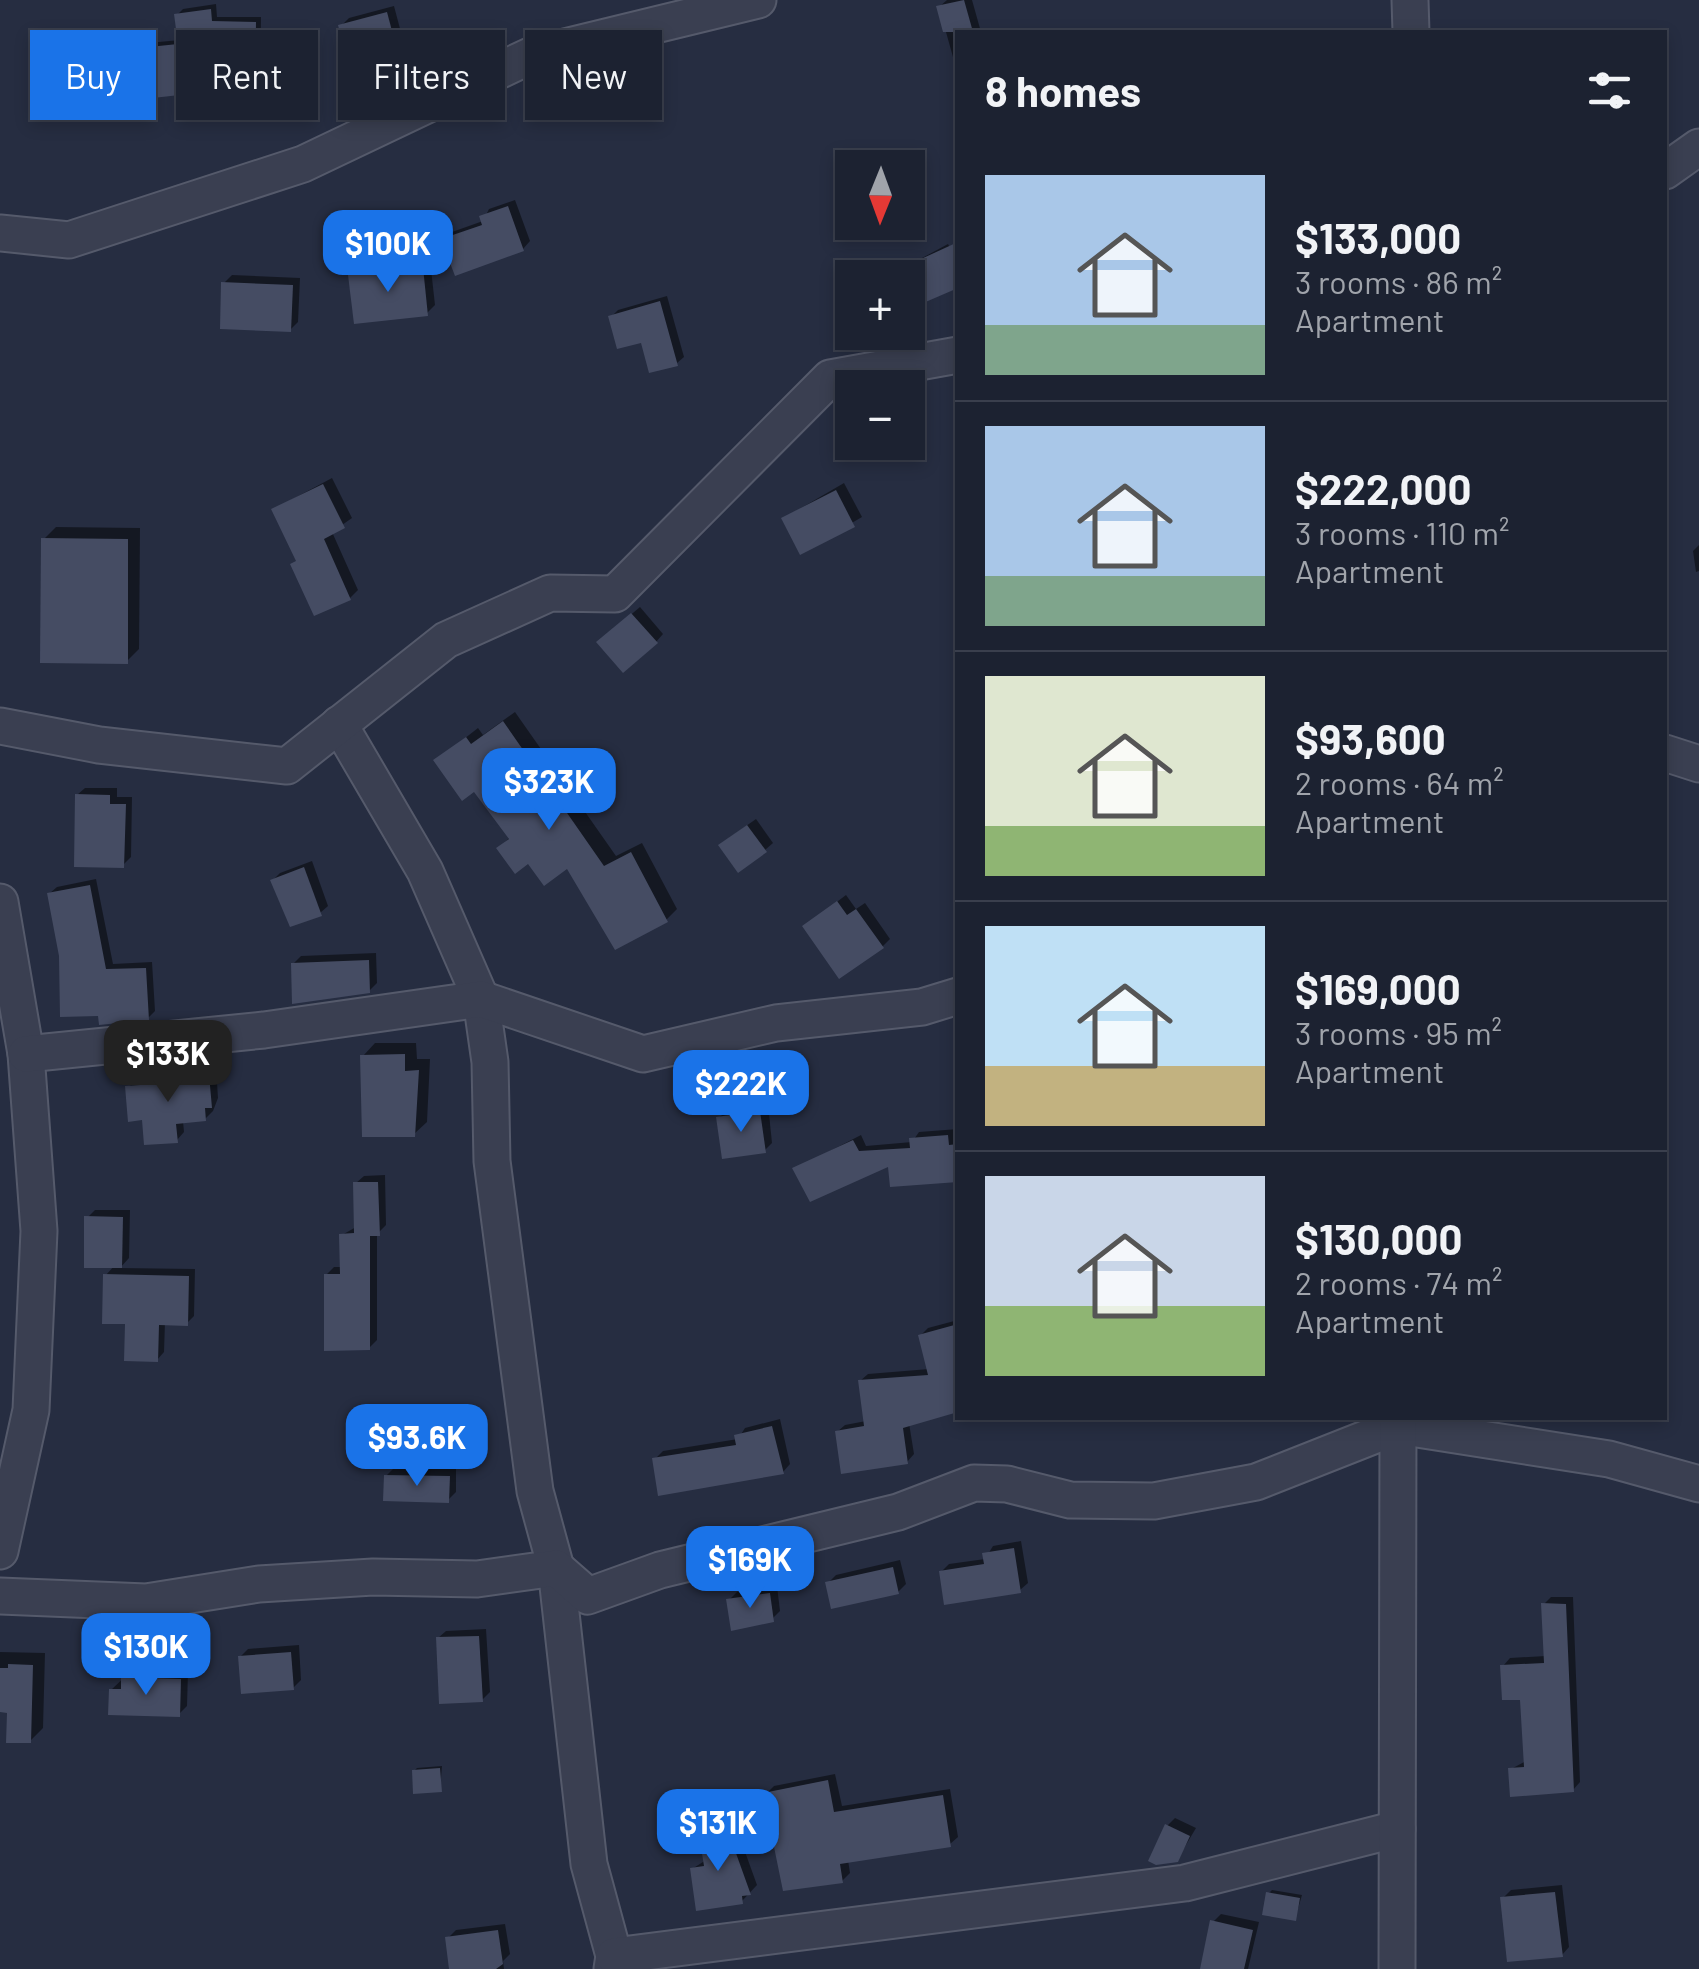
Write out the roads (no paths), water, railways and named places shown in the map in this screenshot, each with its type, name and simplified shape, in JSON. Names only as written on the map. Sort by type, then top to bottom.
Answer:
[{"type":"street","points":[[0,233],[69,240],[303,164],[532,55],[758,0]]},
{"type":"street","points":[[1410,0],[1411,30]]},
{"type":"street","points":[[1667,170],[1699,147]]},
{"type":"street","points":[[0,726],[99,745],[287,766],[446,640],[550,593],[615,594],[830,378],[955,356]]},
{"type":"street","points":[[340,724],[425,870],[480,999],[503,1258],[535,1491],[556,1568],[589,1864],[613,1962],[1185,1883],[1397,1829]]},
{"type":"street","points":[[1667,754],[1699,764]]},
{"type":"street","points":[[0,902],[26,1054],[39,1231],[30,1410],[0,1551]]},
{"type":"street","points":[[26,1054],[264,1030],[480,999],[643,1054],[776,1023],[922,1006],[955,997]]},
{"type":"street","points":[[1397,1969],[1398,1422]]},
{"type":"street","points":[[0,1596],[146,1602],[259,1584],[372,1577],[476,1579],[556,1568],[588,1596],[660,1570],[898,1512],[974,1483],[1007,1484],[1070,1500],[1154,1501],[1208,1493],[1256,1482],[1398,1422],[1609,1458],[1699,1484]]}]
